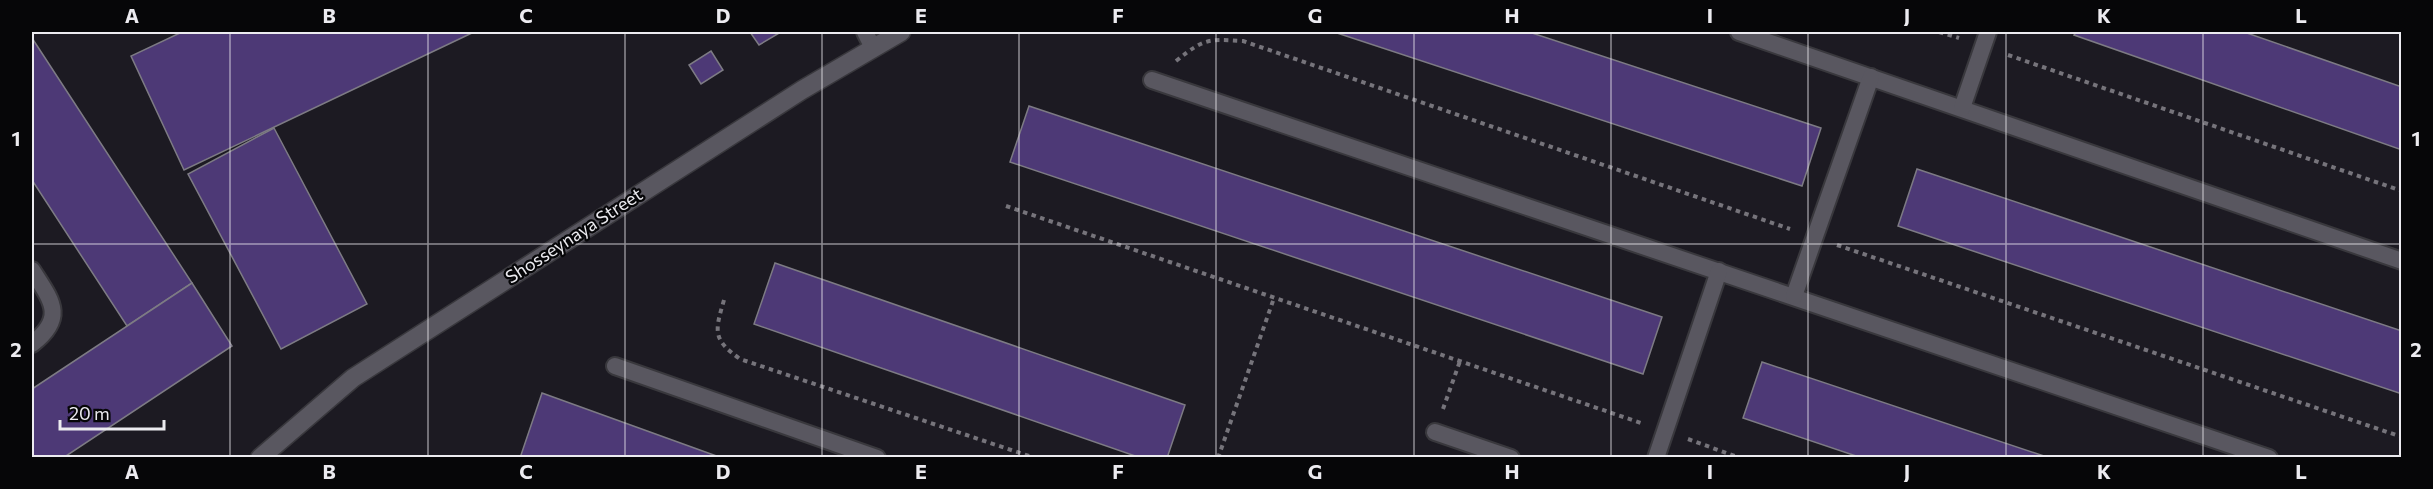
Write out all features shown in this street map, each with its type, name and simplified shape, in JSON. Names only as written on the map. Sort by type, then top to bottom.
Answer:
[{"type":"main road","name":"Shosseynaya Street","points":[[260,458],[353,378],[802,90],[901,32]]},
{"type":"lane","points":[[865,32],[873,48]]},
{"type":"lane","points":[[1739,32],[2402,261]]},
{"type":"lane","points":[[1962,108],[1986,39]]},
{"type":"lane","points":[[1794,296],[1871,77]]},
{"type":"lane","points":[[1152,80],[2269,458]]},
{"type":"lane","points":[[32,270],[52,303],[54,312],[45,333],[32,344]]},
{"type":"lane","points":[[1656,458],[1719,271]]},
{"type":"lane","points":[[615,366],[877,458]]},
{"type":"lane","points":[[1435,432],[1511,458]]},
{"type":"path","points":[[1939,32],[1986,39],[2402,191]]},
{"type":"path","points":[[1152,80],[1192,48],[1209,39],[1243,41],[2402,437]]},
{"type":"path","points":[[1006,206],[1740,458]]},
{"type":"path","points":[[1218,458],[1274,298]]},
{"type":"path","points":[[724,300],[717,330],[722,346],[740,359],[1035,458]]},
{"type":"building","points":[[182,32],[474,32],[184,170],[131,56]]},
{"type":"building","points":[[750,32],[781,32],[759,45]]},
{"type":"building","points":[[1334,32],[1529,32],[1821,128],[1802,186]]},
{"type":"building","points":[[2076,32],[2244,32],[2402,87],[2402,150],[2074,35]]},
{"type":"building","points":[[32,38],[192,283],[127,326],[32,180]]},
{"type":"building","points":[[711,51],[723,70],[701,84],[689,65]]},
{"type":"building","points":[[1029,106],[1662,317],[1643,374],[1010,162]]},
{"type":"building","points":[[274,128],[367,304],[281,349],[188,174]]},
{"type":"building","points":[[1917,169],[2402,331],[2402,394],[1898,226]]},
{"type":"building","points":[[775,263],[1185,405],[1167,458],[1141,458],[754,324]]},
{"type":"building","points":[[192,283],[232,346],[63,458],[32,458],[32,389]]},
{"type":"building","points":[[1762,362],[2050,458],[1862,458],[1743,418]]},
{"type":"building","points":[[542,393],[722,458],[520,458]]}]
